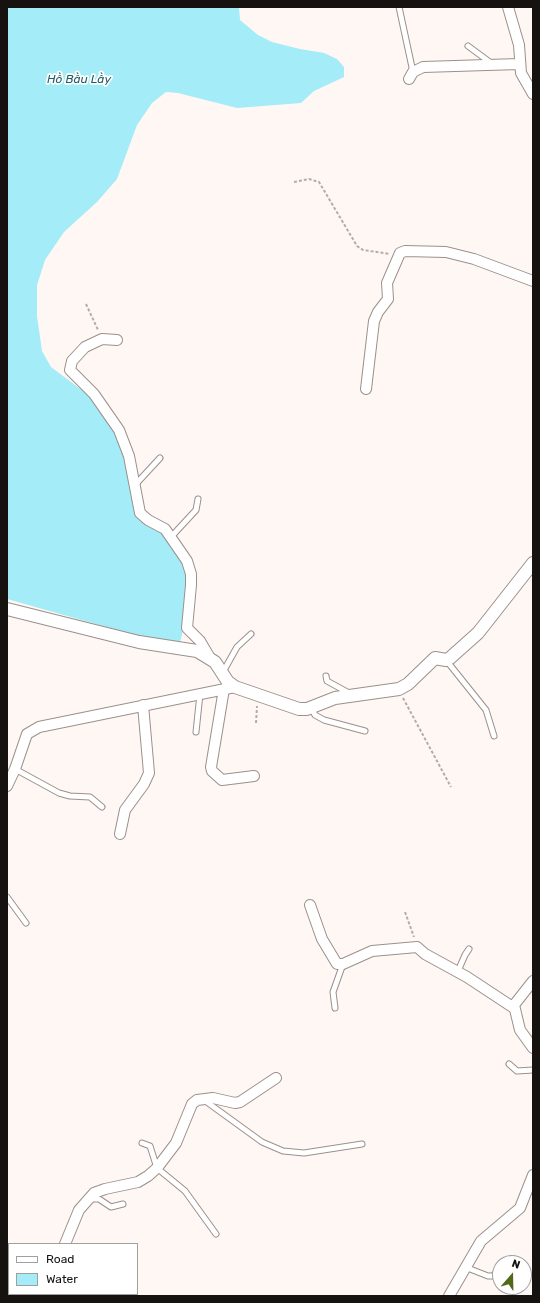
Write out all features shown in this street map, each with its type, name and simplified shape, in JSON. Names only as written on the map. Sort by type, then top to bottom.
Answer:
[{"type":"street","points":[[508,7],[519,45],[522,78],[533,94]]},
{"type":"street","points":[[411,75],[423,67],[520,64]]},
{"type":"street","points":[[366,389],[374,321],[378,312],[388,299],[387,283],[398,255],[405,251],[446,252],[474,259],[533,281]]},
{"type":"street","points":[[117,340],[102,340],[93,343],[81,351],[72,361],[70,370],[94,394],[119,430],[129,456],[140,512],[148,520],[165,529],[187,561],[191,574],[187,628],[200,640],[210,658]]},
{"type":"street","points":[[7,786],[16,769],[23,740],[27,734],[39,727],[229,688],[257,695],[299,709],[311,708],[326,700],[353,694],[399,690],[408,684],[435,658],[446,660],[478,633],[496,613],[533,563]]},
{"type":"street","points":[[7,609],[140,642],[197,651],[210,658],[223,673],[228,682],[229,688],[211,767],[212,771],[222,780],[254,776]]},
{"type":"street","points":[[120,834],[125,810],[144,784],[149,773],[143,705]]},
{"type":"street","points":[[310,905],[322,939],[334,962],[337,964],[343,964],[372,951],[417,948],[424,954],[458,971],[514,1008]]},
{"type":"street","points":[[533,981],[517,1000],[514,1008],[520,1030],[533,1048]]},
{"type":"street","points":[[65,1243],[72,1224],[88,1199],[94,1193],[104,1189],[138,1182],[157,1168],[176,1143],[192,1104],[197,1100],[203,1099],[240,1102],[276,1078]]},
{"type":"street","points":[[449,1296],[481,1241],[520,1208],[533,1175]]},
{"type":"lane","points":[[399,7],[411,75]]},
{"type":"lane","points":[[468,46],[493,65]]},
{"type":"lane","points":[[134,486],[160,458]]},
{"type":"lane","points":[[171,536],[196,510],[198,499]]},
{"type":"lane","points":[[223,673],[234,651],[251,634]]},
{"type":"lane","points":[[446,660],[486,710],[494,736]]},
{"type":"lane","points":[[326,676],[327,682],[353,694]]},
{"type":"lane","points":[[196,732],[200,694]]},
{"type":"lane","points":[[311,708],[315,715],[324,720],[365,731]]},
{"type":"lane","points":[[16,769],[60,793],[70,796],[90,797],[102,807]]},
{"type":"lane","points":[[7,897],[26,923]]},
{"type":"lane","points":[[458,971],[469,949]]},
{"type":"lane","points":[[335,1008],[333,992],[343,964]]},
{"type":"lane","points":[[509,1064],[517,1071],[533,1070]]},
{"type":"lane","points":[[203,1099],[262,1142],[283,1151],[304,1153],[362,1144]]},
{"type":"lane","points":[[142,1143],[149,1144],[153,1149],[157,1168],[185,1191],[216,1234]]},
{"type":"lane","points":[[88,1199],[99,1199],[111,1207],[123,1204]]},
{"type":"lane","points":[[465,1267],[488,1276],[492,1276]]},
{"type":"path","points":[[294,182],[309,179],[323,186],[360,249],[398,255]]},
{"type":"path","points":[[86,304],[102,340]]},
{"type":"path","points":[[399,690],[451,787]]},
{"type":"path","points":[[256,723],[257,695]]},
{"type":"path","points":[[405,912],[417,948]]},
{"type":"water","name":"Hồ Bầu Lầy","points":[[7,7],[239,7],[240,20],[258,35],[272,42],[324,53],[337,59],[344,67],[344,77],[314,91],[301,103],[237,108],[178,93],[166,92],[152,103],[137,125],[117,179],[97,202],[64,232],[45,260],[37,285],[37,316],[42,351],[51,367],[87,394],[102,409],[118,437],[133,495],[151,526],[169,539],[189,575],[184,626],[180,643],[156,641],[7,599]]}]
